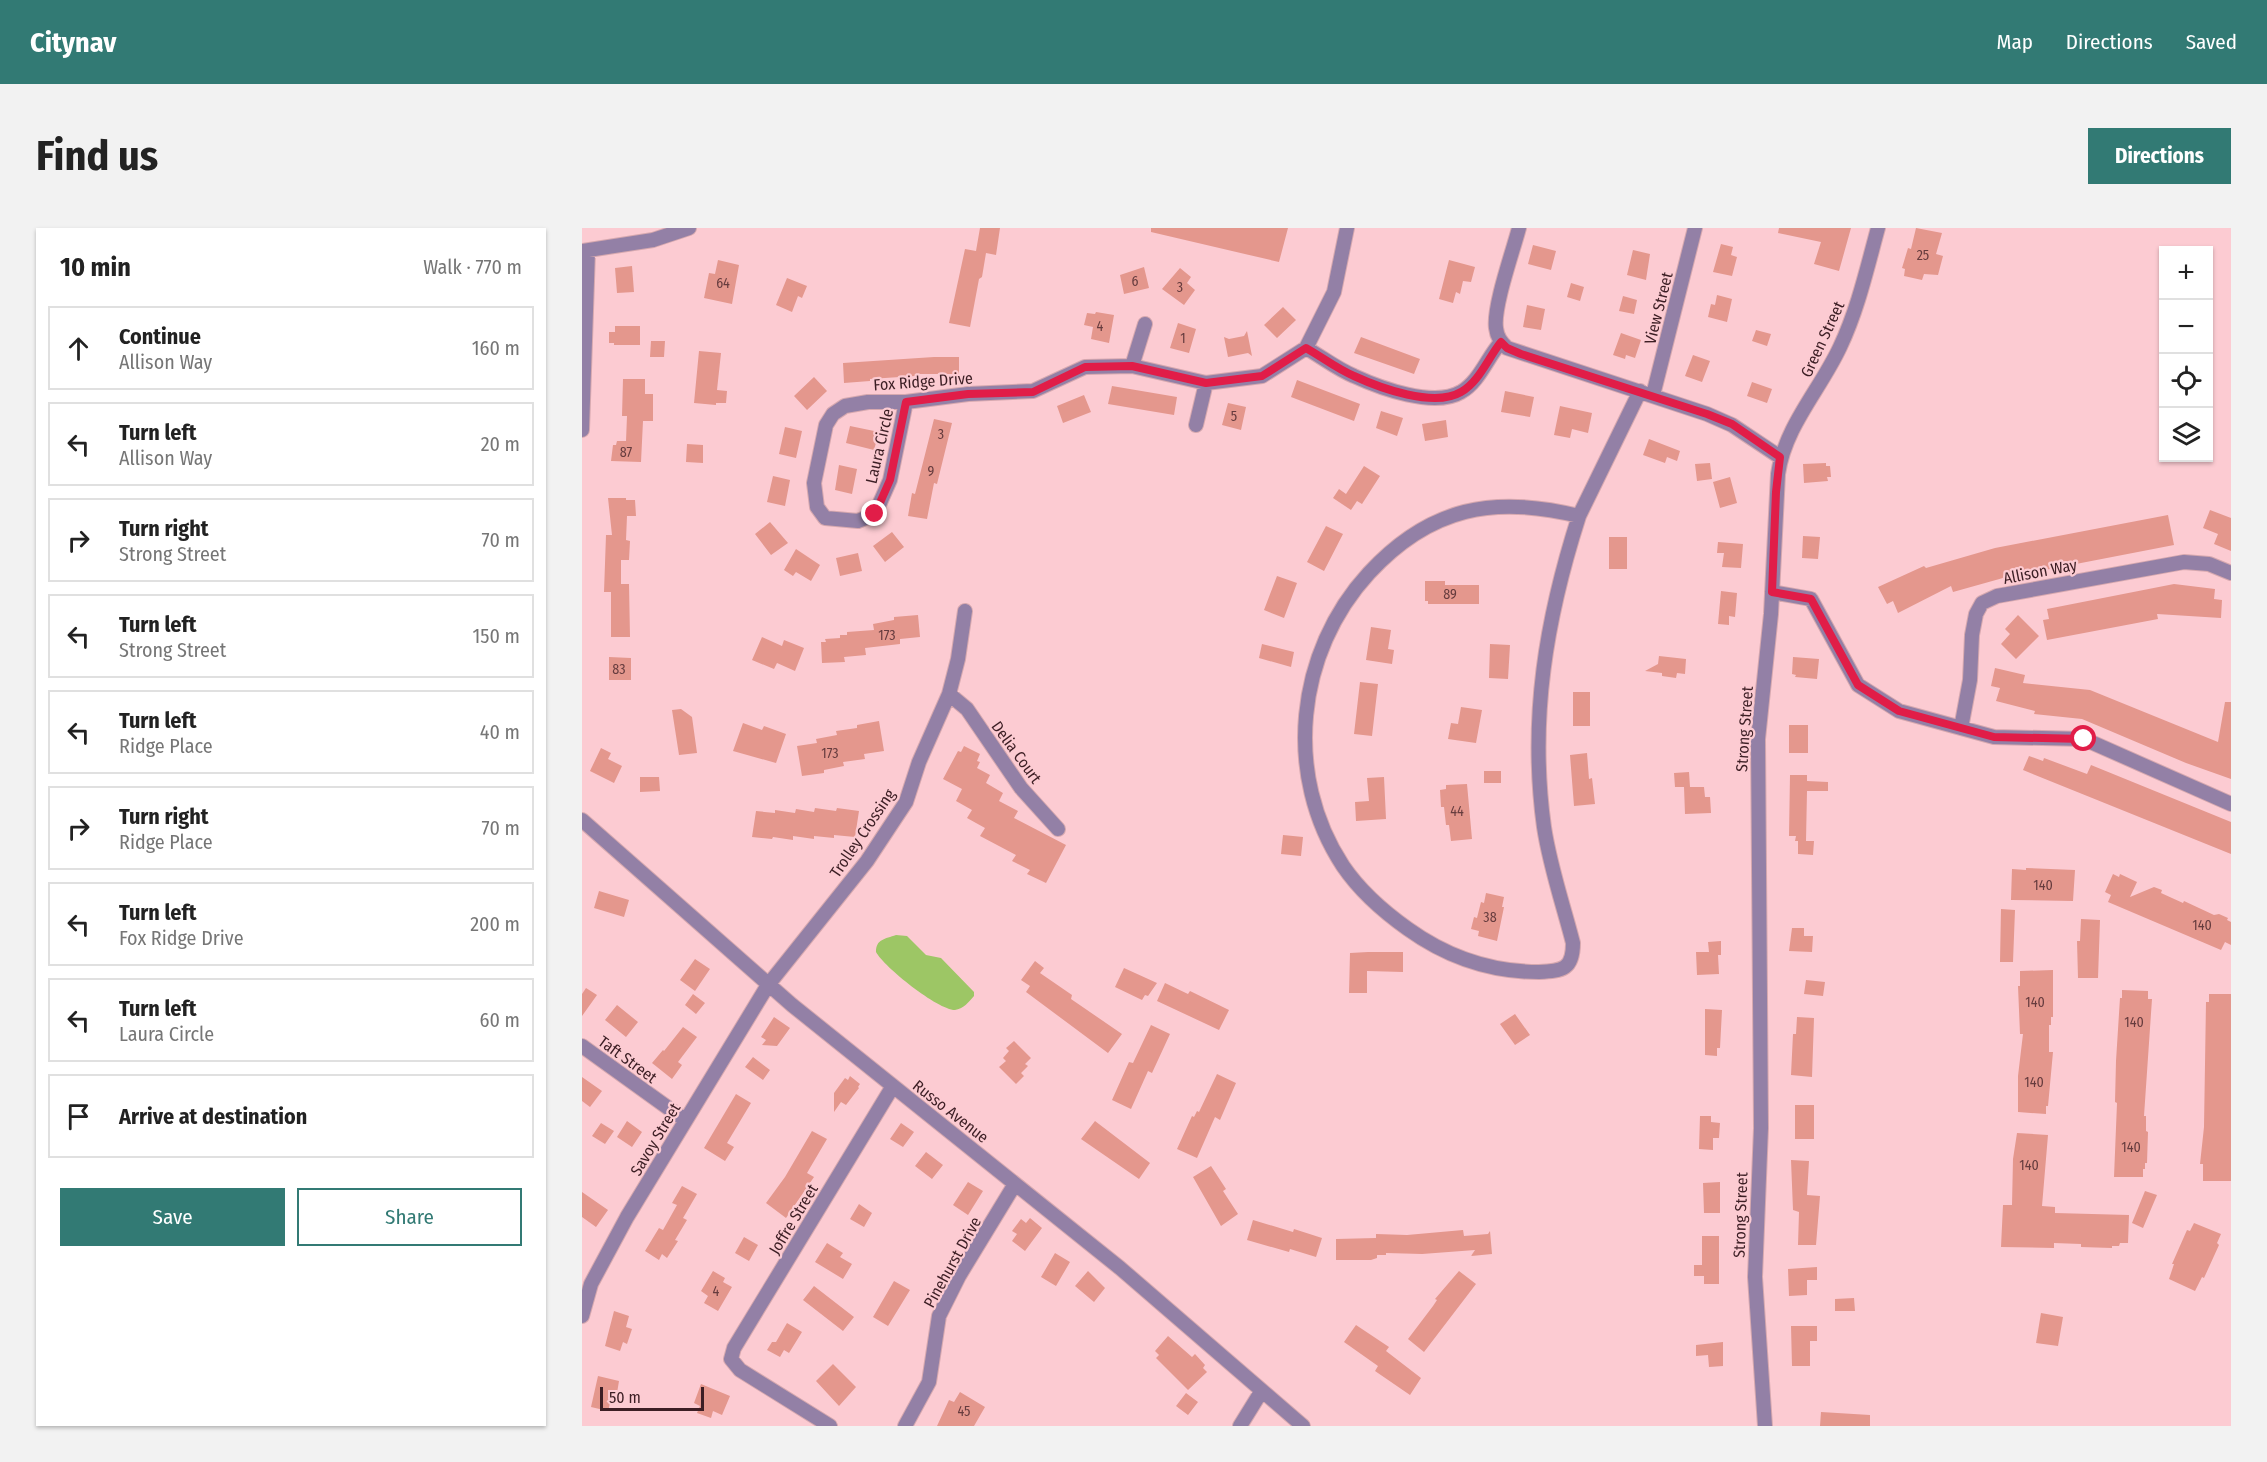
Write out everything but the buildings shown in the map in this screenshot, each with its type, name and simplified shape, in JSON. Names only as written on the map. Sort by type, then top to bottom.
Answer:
[{"type":"street","points":[[582,430],[585,251],[653,240],[671,231],[689,228]]},
{"type":"street","points":[[1347,228],[1334,292],[1306,348],[1353,376],[1425,398],[1450,397],[1461,392],[1472,383],[1501,342]]},
{"type":"street","points":[[1520,228],[1495,326],[1501,342],[1507,348],[1647,393],[1732,424],[1780,457]]},
{"type":"street","name":"View Street","points":[[1579,516],[1526,506],[1476,509],[1452,514],[1427,525],[1377,564],[1343,605],[1321,649],[1309,688],[1305,717],[1308,776],[1319,815],[1344,867],[1380,907],[1419,937],[1465,961],[1489,967],[1515,971],[1556,971],[1568,965],[1573,956],[1573,943],[1550,861],[1544,826],[1539,705],[1548,632],[1559,582],[1579,516],[1647,393],[1695,228]]},
{"type":"street","name":"Green Street","points":[[1780,457],[1794,426],[1828,371],[1841,345],[1858,302],[1878,228]]},
{"type":"street","points":[[1132,366],[1145,324]]},
{"type":"street","name":"Fox Ridge Drive","points":[[833,414],[845,406],[868,402],[906,402],[968,394],[1033,392],[1085,367],[1132,366],[1206,383],[1262,376],[1306,348]]},
{"type":"street","points":[[1196,425],[1206,383]]},
{"type":"street","name":"Laura Circle","points":[[833,414],[826,425],[814,483],[817,507],[825,518],[858,521],[875,514],[884,498],[890,480],[906,402]]},
{"type":"street","name":"Strong Street","points":[[1765,1426],[1755,1294],[1761,1128],[1758,739],[1772,592],[1776,492],[1780,457]]},
{"type":"street","name":"Allison Way","points":[[1961,728],[1970,680],[1974,625],[1976,614],[1982,603],[1997,596],[2184,562],[2209,564],[2231,573]]},
{"type":"street","points":[[1772,592],[1811,599],[1858,685],[1899,711],[1994,737],[2084,739],[2231,804]]},
{"type":"street","name":"Trolley Crossing","points":[[768,985],[867,861],[906,802],[919,762],[949,694],[958,659],[965,611]]},
{"type":"street","name":"Delia Court","points":[[949,694],[967,709],[1021,788],[1058,829]]},
{"type":"street","name":"Russo Avenue","points":[[582,820],[768,985],[1120,1268],[1303,1426]]},
{"type":"street","name":"Savoy Street","points":[[582,1316],[591,1284],[627,1218],[768,985]]},
{"type":"street","name":"Taft Street","points":[[582,1046],[685,1120]]},
{"type":"street","name":"Joffre Street","points":[[830,1426],[740,1370],[731,1359],[734,1348],[893,1086]]},
{"type":"street","name":"Pinehurst Drive","points":[[905,1426],[929,1382],[939,1316],[959,1276],[1015,1184]]},
{"type":"street","points":[[1240,1426],[1261,1392]]},
{"type":"shaded area","points":[[896,935],[907,936],[926,955],[941,958],[974,992],[974,996],[968,1003],[955,1010],[947,1008],[912,987],[889,967],[876,952],[876,948],[879,942]]},
{"type":"route","points":[[875,514],[890,480],[906,402],[968,394],[1033,392],[1085,367],[1132,366],[1206,383],[1262,376],[1306,348],[1353,376],[1400,392],[1425,398],[1450,397],[1472,383],[1501,342],[1507,348],[1521,354],[1624,386],[1732,424],[1780,457],[1776,492],[1772,592],[1811,599],[1858,685],[1899,711],[1994,737],[2084,739]]}]
